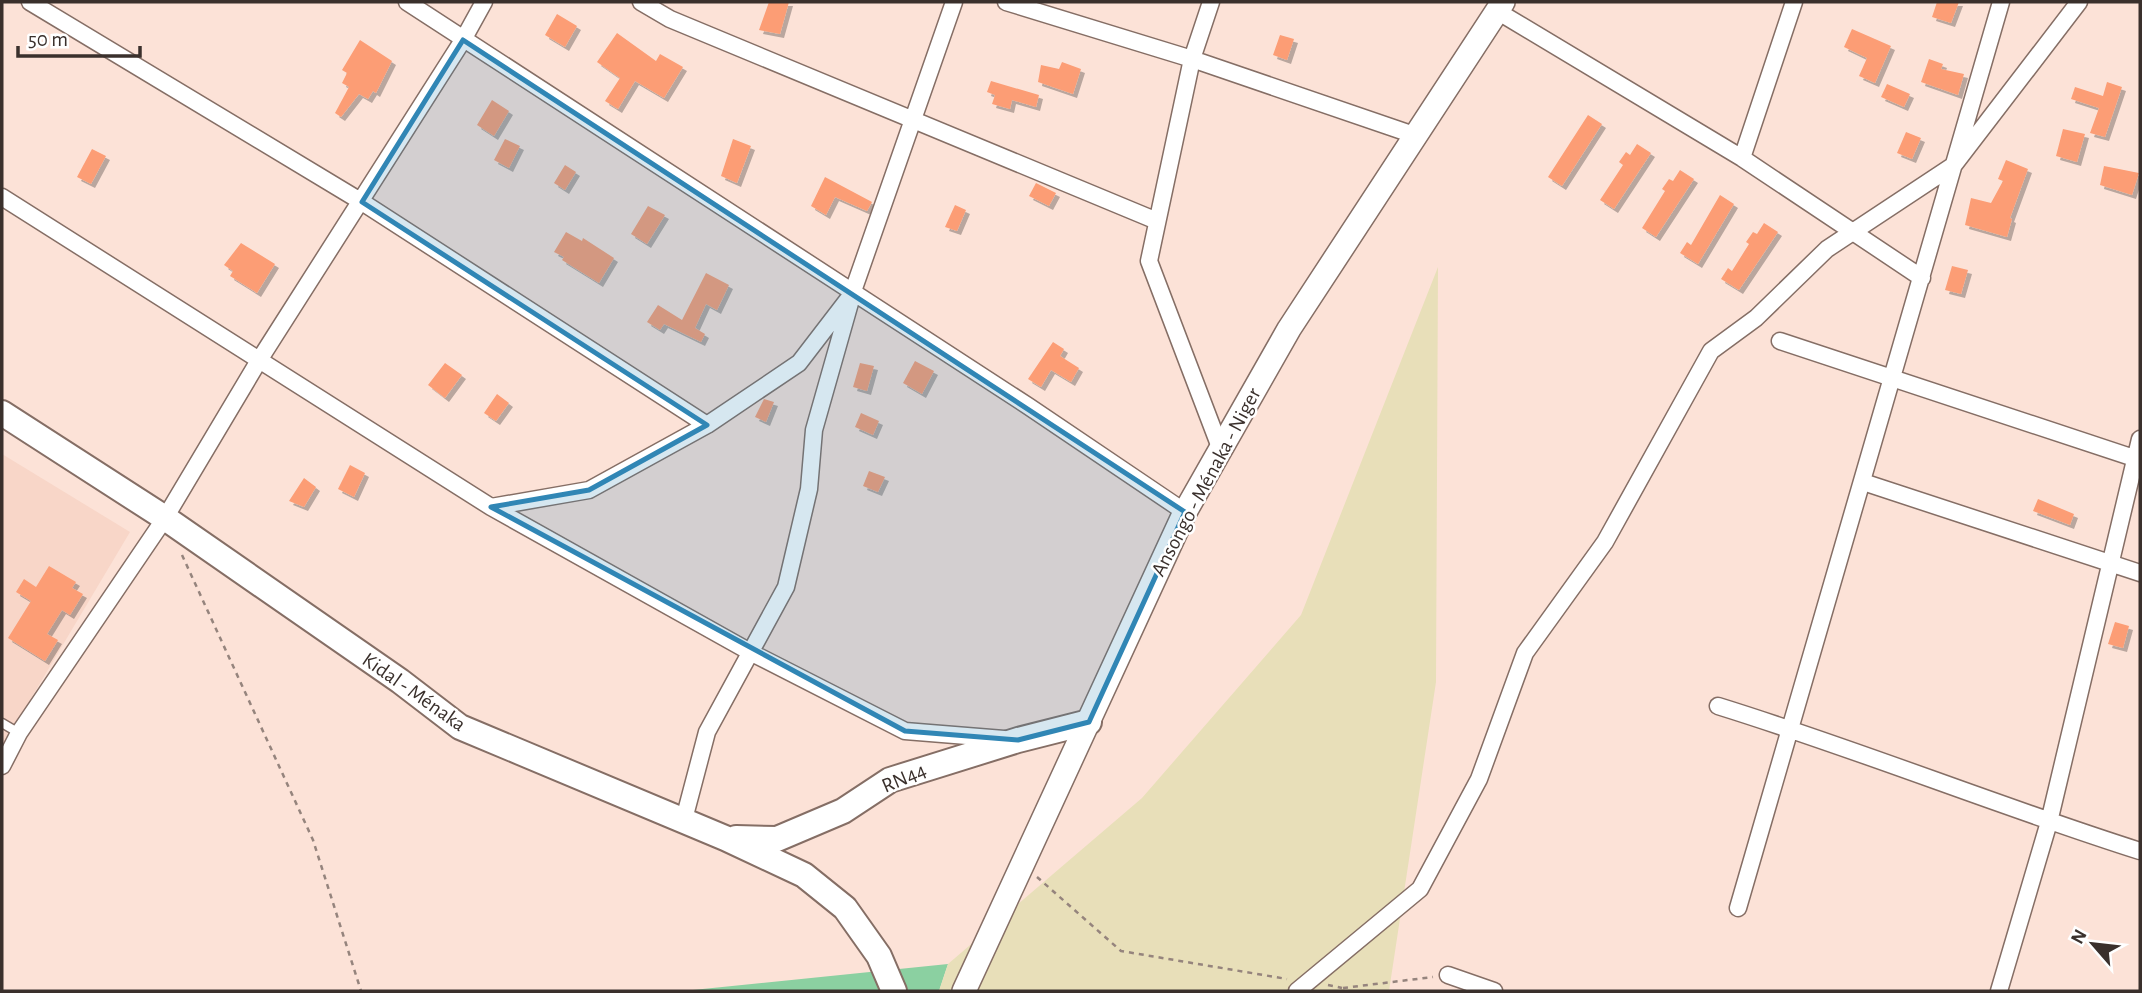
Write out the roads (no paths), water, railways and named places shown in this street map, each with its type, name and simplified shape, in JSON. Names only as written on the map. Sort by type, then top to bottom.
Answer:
[{"type":"main road","name":"Ansongo - Ménaka - Niger","points":[[964,991],[1185,512],[1289,329],[1500,6]]},
{"type":"main road","name":"Kidal - Ménaka","points":[[2,413],[164,518],[400,681],[460,727],[725,838],[804,875],[845,908],[879,956],[894,991]]},
{"type":"main road","name":"RN44","points":[[725,838],[777,839],[843,811],[890,780],[1018,740],[1089,722]]},
{"type":"street","points":[[30,2],[362,202],[707,425]]},
{"type":"street","points":[[407,2],[1028,406],[1185,512]]},
{"type":"street","points":[[2,766],[19,733],[164,518],[258,362],[362,202],[484,2]]},
{"type":"street","points":[[641,2],[670,19],[1157,221]]},
{"type":"street","points":[[683,822],[707,732],[786,587],[809,489],[814,430],[852,294],[954,2]]},
{"type":"street","points":[[1006,2],[1192,59],[1415,135]]},
{"type":"street","points":[[1211,2],[1192,59],[1149,261],[1221,450]]},
{"type":"street","points":[[1742,158],[1794,2]]},
{"type":"street","points":[[1738,908],[2001,2]]},
{"type":"street","points":[[1309,988],[1420,889],[1479,779],[1525,653],[1605,542],[1712,351],[1756,318],[1827,249],[1954,165],[2079,2]]},
{"type":"street","points":[[1500,6],[1742,158],[1922,278]]},
{"type":"street","points":[[2,197],[491,508],[752,653],[905,731],[1018,740]]},
{"type":"street","points":[[491,508],[589,490],[707,425],[799,362],[852,294]]},
{"type":"street","points":[[1780,341],[2138,459]]},
{"type":"street","points":[[1999,991],[2049,822],[2110,563],[2138,459],[2140,439]]},
{"type":"street","points":[[1863,482],[2140,573]]},
{"type":"street","points":[[1718,706],[1791,729],[2049,822],[2140,851]]},
{"type":"street","points":[[1448,975],[1494,991]]},
{"type":"lane","points":[[2,723],[19,733]]}]
